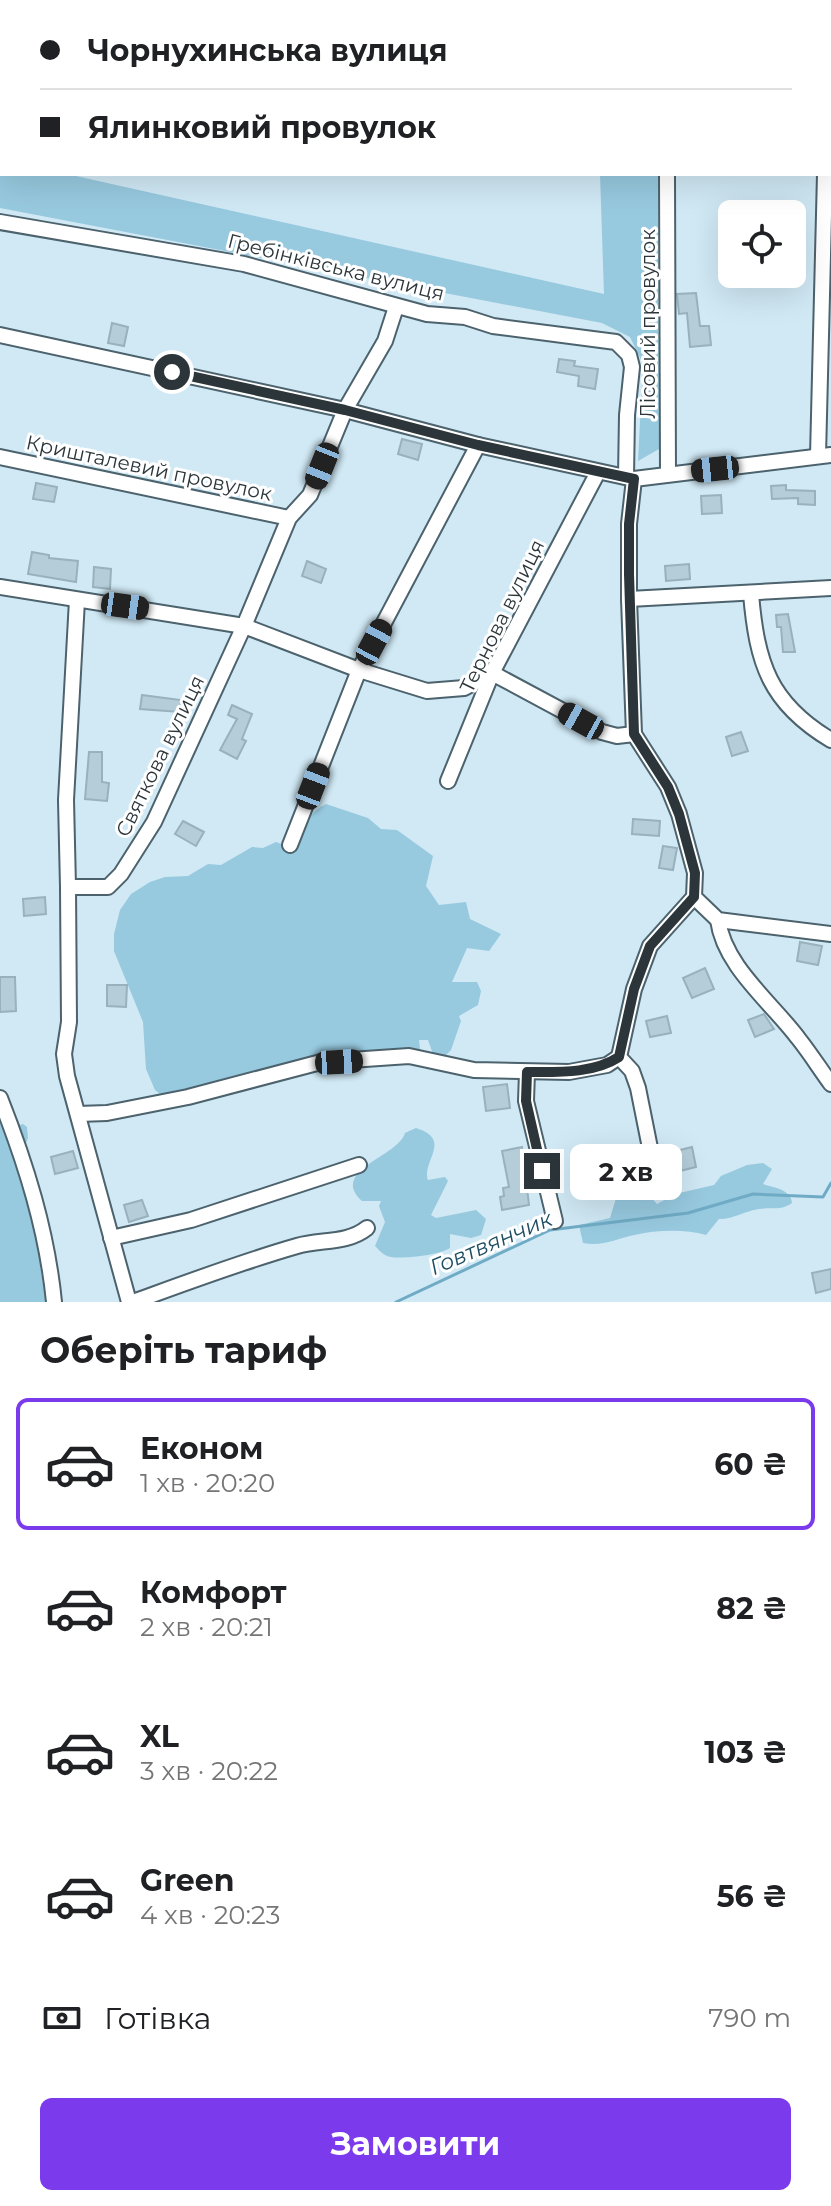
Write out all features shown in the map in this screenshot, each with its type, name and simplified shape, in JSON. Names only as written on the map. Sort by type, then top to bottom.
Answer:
[{"type":"street","name":"Лісовий провулок","points":[[667,176],[668,474]]},
{"type":"street","points":[[0,335],[345,410],[478,445],[630,478],[825,456],[825,176]]},
{"type":"street","name":"Гребінківська вулиця","points":[[0,222],[244,264],[366,295],[396,307],[465,317],[493,326],[596,338],[624,346],[632,367],[627,415],[630,478]]},
{"type":"street","name":"Святкова вулиця","points":[[68,887],[108,887],[121,874],[154,822],[244,626],[289,518],[310,495],[345,410],[385,341],[396,307]]},
{"type":"street","points":[[290,845],[359,670],[478,445]]},
{"type":"street","name":"Кришталевий провулок","points":[[0,457],[289,518]]},
{"type":"street","name":"Тернова вулиця","points":[[448,781],[492,673],[598,472]]},
{"type":"street","points":[[78,1114],[107,1113],[188,1097],[321,1062],[409,1056],[450,1067],[569,1072],[607,1065],[619,1057],[634,989],[650,946],[694,897],[695,873],[679,814],[668,787],[634,734],[629,599],[630,478]]},
{"type":"street","points":[[0,587],[244,626],[359,670],[427,691],[464,688],[492,673],[602,732],[617,736],[634,734]]},
{"type":"street","points":[[629,599],[831,588]]},
{"type":"street","points":[[751,594],[754,626],[765,675],[773,690],[794,715],[831,740]]},
{"type":"street","points":[[77,600],[66,800],[69,1022],[64,1054],[111,1238],[131,1302],[240,1263],[312,1242],[351,1239],[367,1228]]},
{"type":"street","points":[[694,897],[718,920],[831,934]]},
{"type":"street","points":[[718,920],[721,941],[831,1084]]},
{"type":"street","points":[[619,1057],[632,1071],[638,1088],[658,1188]]},
{"type":"street","points":[[527,1072],[526,1101],[555,1221]]},
{"type":"street","points":[[0,1098],[25,1162],[46,1245],[54,1302]]},
{"type":"street","points":[[111,1238],[191,1220],[359,1165]]},
{"type":"shaded area","points":[[0,176],[76,176],[604,294],[600,176],[658,176],[659,449],[638,461],[643,364],[630,337],[602,323],[0,208]]},
{"type":"shaded area","points":[[326,804],[368,818],[381,829],[397,830],[433,856],[426,886],[439,905],[466,902],[470,919],[501,934],[489,951],[467,948],[452,982],[477,982],[481,991],[478,1005],[459,1016],[461,1021],[451,1050],[444,1057],[433,1054],[428,1040],[419,1040],[421,1058],[393,1057],[160,1094],[155,1090],[146,1069],[143,1022],[114,951],[114,934],[120,910],[131,894],[150,882],[165,877],[188,876],[208,864],[221,865],[252,847],[263,848],[276,842],[284,845],[309,817]]},
{"type":"shaded area","points":[[0,1124],[8,1128],[23,1124],[27,1127],[28,1138],[20,1157],[41,1250],[46,1302],[0,1302]]},
{"type":"shaded area","points":[[416,1128],[433,1138],[434,1151],[428,1180],[445,1177],[448,1181],[431,1215],[436,1218],[476,1210],[486,1219],[481,1235],[471,1238],[450,1234],[450,1248],[445,1250],[422,1256],[391,1257],[375,1246],[385,1222],[379,1206],[381,1201],[362,1201],[354,1190],[354,1181],[368,1164],[400,1142],[405,1133]]},
{"type":"shaded area","points":[[763,1163],[772,1169],[763,1184],[785,1192],[792,1203],[719,1219],[706,1235],[661,1231],[603,1243],[583,1243],[579,1225],[610,1218],[617,1195],[648,1194],[657,1204],[675,1194],[714,1185],[721,1176],[747,1165]]},
{"type":"building","points":[[696,293],[700,326],[709,326],[711,345],[690,347],[687,313],[679,314],[677,294]]},
{"type":"building","points":[[112,323],[128,327],[124,346],[108,343]]},
{"type":"building","points":[[559,359],[575,361],[574,366],[598,369],[595,389],[578,386],[579,376],[557,372]]},
{"type":"building","points":[[402,439],[422,444],[418,460],[398,454]]},
{"type":"building","points":[[36,483],[57,487],[54,502],[33,499]]},
{"type":"building","points":[[786,485],[786,490],[815,491],[815,505],[798,504],[798,498],[772,499],[771,486]]},
{"type":"building","points":[[721,495],[722,513],[702,514],[701,496]]},
{"type":"building","points":[[32,552],[49,555],[49,558],[78,561],[76,582],[28,574]]},
{"type":"building","points":[[307,561],[326,569],[321,583],[302,576]]},
{"type":"building","points":[[689,564],[690,579],[666,581],[665,566]]},
{"type":"building","points":[[94,567],[111,569],[110,589],[93,587]]},
{"type":"building","points":[[788,614],[795,652],[783,652],[781,627],[777,627],[776,615]]},
{"type":"building","points":[[142,695],[181,700],[180,712],[140,709]]},
{"type":"building","points":[[232,705],[252,714],[242,739],[246,741],[237,759],[220,750],[237,719],[228,715]]},
{"type":"building","points":[[741,732],[748,751],[732,756],[726,737]]},
{"type":"building","points":[[89,752],[102,752],[102,782],[109,783],[107,801],[85,799]]},
{"type":"building","points":[[633,819],[660,821],[659,836],[632,834]]},
{"type":"building","points":[[183,821],[204,832],[196,846],[175,834]]},
{"type":"building","points":[[663,846],[677,848],[673,870],[659,868]]},
{"type":"building","points":[[45,897],[46,914],[24,916],[23,899]]},
{"type":"building","points":[[800,942],[822,946],[818,965],[797,961]]},
{"type":"building","points":[[705,968],[714,989],[692,998],[683,978]]},
{"type":"building","points":[[0,977],[15,977],[16,1011],[0,1012]]},
{"type":"building","points":[[107,985],[127,985],[126,1007],[107,1006]]},
{"type":"building","points":[[764,1014],[774,1029],[755,1037],[748,1020]]},
{"type":"building","points":[[667,1016],[671,1033],[650,1037],[646,1021]]},
{"type":"building","points":[[507,1084],[510,1108],[486,1111],[483,1087]]},
{"type":"building","points":[[522,1147],[529,1205],[502,1210],[500,1197],[504,1196],[503,1188],[509,1187],[502,1151]]},
{"type":"building","points":[[692,1147],[696,1167],[676,1172],[672,1152]]},
{"type":"building","points":[[73,1151],[78,1168],[55,1174],[51,1157]]},
{"type":"building","points":[[142,1200],[148,1216],[129,1222],[124,1205]]},
{"type":"building","points":[[831,1269],[831,1289],[816,1293],[812,1273]]},
{"type":"waterway","name":"Говтвянчик","points":[[396,1302],[550,1230],[688,1213],[753,1194],[823,1197],[831,1183]]},
{"type":"route","points":[[172,372],[345,410],[588,471],[634,479],[629,524],[634,734],[668,787],[679,814],[695,873],[694,897],[650,946],[634,989],[619,1057],[607,1065],[569,1072],[527,1072],[526,1101],[542,1171]]}]
